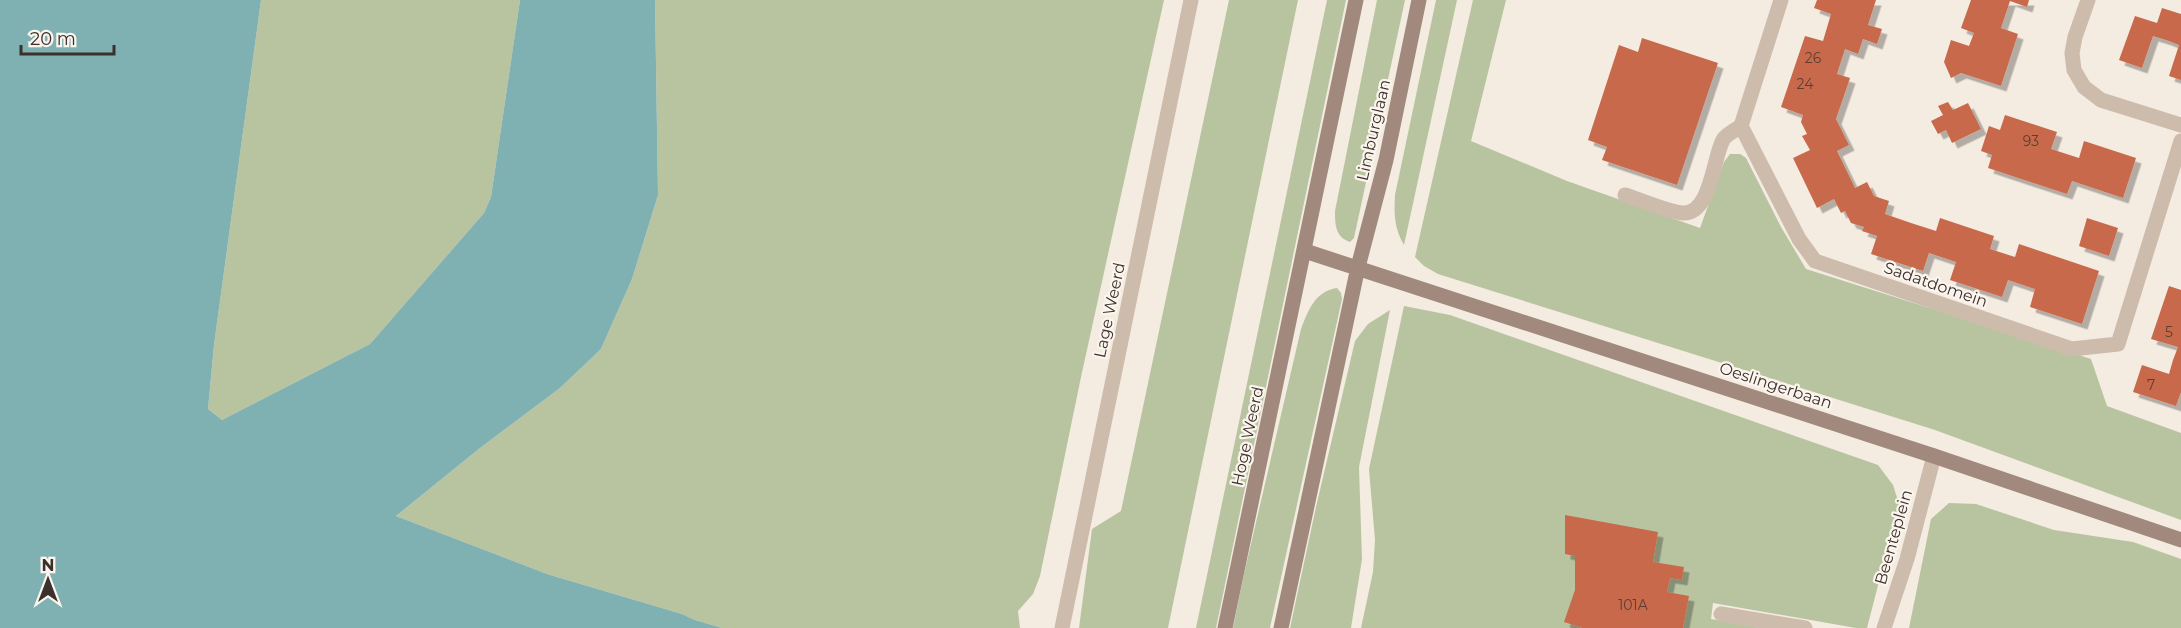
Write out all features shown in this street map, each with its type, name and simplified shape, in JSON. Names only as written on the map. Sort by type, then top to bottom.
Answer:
[{"type":"main road","points":[[1305,251],[1356,0]]},
{"type":"main road","name":"Limburglaan","points":[[1358,267],[1386,159],[1419,0]]},
{"type":"main road","name":"Oeslingerbaan","points":[[1305,251],[1934,456],[2181,540]]},
{"type":"main road","name":"Hoge Weerd","points":[[1225,628],[1305,251]]},
{"type":"main road","points":[[1281,628],[1358,267]]},
{"type":"street","name":"Lage Weerd","points":[[1062,628],[1191,0]]},
{"type":"street","points":[[1625,195],[1684,213],[1694,210],[1702,202],[1724,138],[1741,126],[1781,0]]},
{"type":"street","points":[[2088,0],[2072,53],[2074,70],[2084,87],[2101,100],[2181,124]]},
{"type":"street","name":"Sadatdomein","points":[[1741,126],[1799,238],[1815,261],[2072,350],[2118,344],[2181,141]]},
{"type":"street","name":"Beenteplein","points":[[1884,628],[1907,559],[1934,456]]},
{"type":"street","points":[[1721,614],[1805,628]]},
{"type":"green space","points":[[261,0],[520,0],[491,197],[484,213],[370,344],[222,420],[208,409],[214,345]]},
{"type":"green space","points":[[655,0],[1164,0],[1040,576],[1033,594],[1018,611],[1020,628],[722,628],[547,574],[396,516],[480,448],[560,388],[601,349],[632,279],[658,195]]},
{"type":"green space","points":[[1229,0],[1298,0],[1168,628],[1079,628],[1092,529],[1121,511]]},
{"type":"green space","points":[[1327,0],[1346,0],[1216,628],[1196,628]]},
{"type":"green space","points":[[1377,0],[1405,0],[1354,238],[1350,242],[1341,237],[1339,233],[1335,211]]},
{"type":"green space","points":[[1436,0],[1457,0],[1404,245],[1395,221],[1395,195]]},
{"type":"green space","points":[[1473,0],[1506,0],[1471,141],[1567,181],[1700,228],[1724,162],[1730,154],[1740,154],[1746,158],[1781,227],[1806,269],[2091,359],[2107,406],[2181,433],[2181,520],[1935,430],[1438,274],[1424,266],[1415,257]]},
{"type":"green space","points":[[1337,288],[1342,299],[1270,628],[1233,628],[1301,329],[1313,303],[1323,293]]},
{"type":"green space","points":[[1404,306],[1450,315],[1878,465],[1893,485],[1899,504],[1867,628],[1713,603],[1711,619],[1761,628],[1361,628],[1373,572],[1375,540],[1369,469]]},
{"type":"green space","points":[[1390,310],[1359,467],[1362,559],[1351,628],[1290,628],[1355,341],[1368,324]]},
{"type":"green space","points":[[1949,503],[1976,504],[2054,530],[2133,542],[2181,559],[2181,628],[1909,628],[1931,519]]},
{"type":"water","points":[[0,0],[261,0],[214,345],[208,409],[222,420],[370,344],[484,213],[491,197],[520,0],[655,0],[658,195],[632,279],[601,349],[560,388],[480,448],[396,516],[547,574],[722,628],[0,628]]},
{"type":"building","points":[[1817,0],[1876,0],[1868,25],[1882,29],[1877,44],[1863,39],[1858,54],[1845,49],[1837,74],[1850,78],[1836,119],[1849,145],[1837,151],[1855,188],[1867,182],[1874,196],[1889,201],[1885,214],[1911,223],[1936,231],[1940,218],[1994,236],[1990,249],[2015,257],[2019,244],[2099,271],[2082,324],[2030,307],[2035,289],[2008,280],[2002,297],[1950,280],[1956,262],[1929,253],[1923,271],[1871,254],[1877,236],[1862,231],[1864,227],[1851,223],[1845,211],[1841,213],[1834,199],[1817,208],[1793,158],[1810,150],[1802,136],[1807,134],[1801,122],[1803,115],[1781,107],[1805,36],[1823,41],[1831,14],[1814,8]]},
{"type":"building","points":[[1971,0],[2029,0],[2027,7],[2010,1],[2001,28],[2018,34],[2001,86],[1961,73],[1951,78],[1944,62],[1951,40],[1969,46],[1974,33],[1961,28]]},
{"type":"building","points":[[2162,8],[2181,14],[2181,80],[2169,76],[2179,45],[2166,40],[2153,36],[2142,68],[2119,60],[2135,16],[2157,23]]},
{"type":"building","points":[[1642,38],[1718,63],[1677,185],[1602,160],[1607,147],[1588,140],[1619,45],[1638,52]]},
{"type":"building","points":[[1948,102],[1953,110],[1968,103],[1981,129],[1952,143],[1946,130],[1938,134],[1931,121],[1943,115],[1938,106]]},
{"type":"building","points":[[2005,115],[2057,132],[2051,149],[2079,158],[2084,141],[2136,158],[2123,198],[2072,181],[2067,194],[1988,168],[1992,155],[1981,151],[1989,126],[2000,130]]},
{"type":"building","points":[[2087,218],[2118,228],[2109,256],[2079,246]]},
{"type":"building","points":[[2169,286],[2181,290],[2181,392],[2176,406],[2133,392],[2142,365],[2169,374],[2178,347],[2151,339]]},
{"type":"building","points":[[1565,515],[1658,532],[1653,562],[1684,567],[1682,580],[1670,578],[1667,592],[1689,596],[1683,628],[1583,628],[1564,622],[1575,590],[1575,556],[1565,554]]}]
